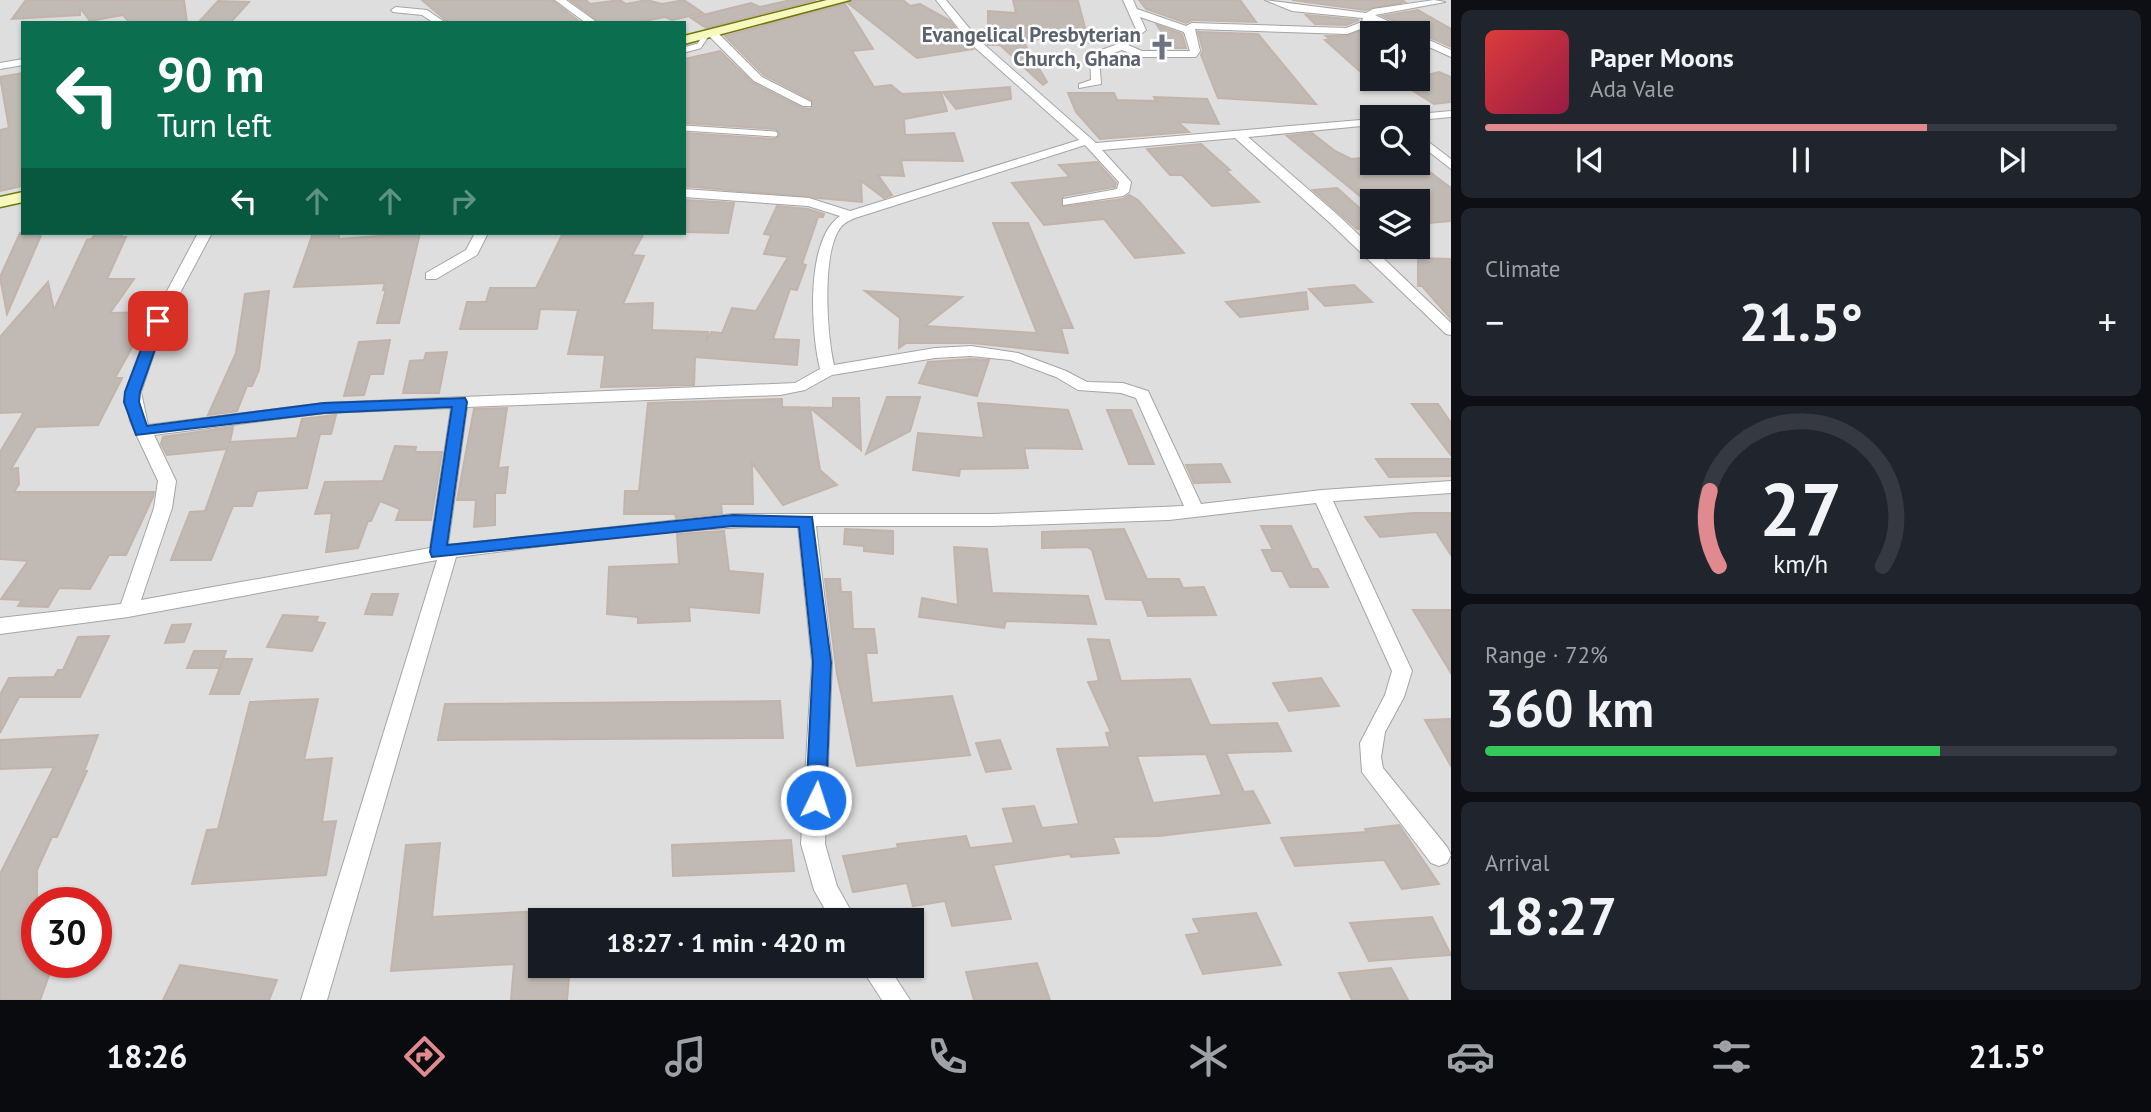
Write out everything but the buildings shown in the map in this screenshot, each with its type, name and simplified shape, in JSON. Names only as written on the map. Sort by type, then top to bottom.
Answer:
[{"type":"main road","points":[[686,39],[842,0]]},
{"type":"main road","points":[[0,202],[21,197]]},
{"type":"street","points":[[560,0],[590,21]]},
{"type":"street","points":[[941,0],[973,40],[1059,113],[1125,182],[1126,188],[1117,194],[1067,202]]},
{"type":"street","points":[[1123,46],[1124,42],[1141,30],[1128,0]]},
{"type":"street","points":[[1270,0],[1293,8],[1367,16],[1379,21]]},
{"type":"street","points":[[1367,16],[1404,3],[1438,1],[1451,8]]},
{"type":"street","points":[[396,10],[424,12],[438,21]]},
{"type":"street","points":[[1133,11],[1188,30]]},
{"type":"street","points":[[1188,30],[1192,26],[1213,25],[1347,31],[1367,24],[1367,16]]},
{"type":"street","points":[[1083,86],[1097,82],[1094,56],[1123,46],[1140,54],[1192,55],[1195,51],[1188,30]]},
{"type":"street","points":[[709,33],[758,79],[807,104]]},
{"type":"street","points":[[1430,44],[1451,54]]},
{"type":"street","points":[[0,66],[21,62]]},
{"type":"street","points":[[1430,116],[1451,114]]},
{"type":"street","points":[[828,371],[823,352],[821,294],[828,239],[835,226],[851,215],[1091,144],[1240,136],[1360,123]]},
{"type":"street","points":[[1240,136],[1334,219],[1451,331]]},
{"type":"street","points":[[1430,147],[1451,165]]},
{"type":"street","points":[[686,193],[809,202],[851,215]]},
{"type":"street","points":[[128,610],[163,509],[167,481],[147,436],[142,432],[132,402],[132,392],[158,321],[204,235]]},
{"type":"street","points":[[431,276],[472,251],[480,235]]},
{"type":"street","points":[[142,432],[324,408],[780,390],[799,387],[828,371],[935,353],[971,351],[1013,356],[1061,374],[1084,387],[1132,390],[1142,395],[1195,509]]},
{"type":"street","points":[[314,1000],[443,552],[460,402]]},
{"type":"street","points":[[0,626],[128,610],[443,552],[733,520],[1006,520],[1169,514],[1322,496],[1451,487]]},
{"type":"street","points":[[1322,496],[1402,671],[1401,691],[1382,715],[1368,745],[1368,759],[1373,772],[1440,855]]},
{"type":"street","points":[[806,521],[822,662],[813,845],[826,890],[837,908]]},
{"type":"street","points":[[881,978],[897,1000]]},
{"type":"lane","points":[[686,49],[699,46],[709,33]]},
{"type":"lane","points":[[686,128],[775,134]]},
{"type":"shaded area","points":[[0,0],[1451,0],[1451,1000],[0,1000]]},
{"type":"place","name":"Evangelical Presbyterian Church, Ghana","points":[[1162,47]]},
{"type":"route","points":[[158,321],[132,392],[132,402],[142,432],[324,408],[460,402],[438,552],[733,520],[806,521],[822,662],[816,800]]}]
